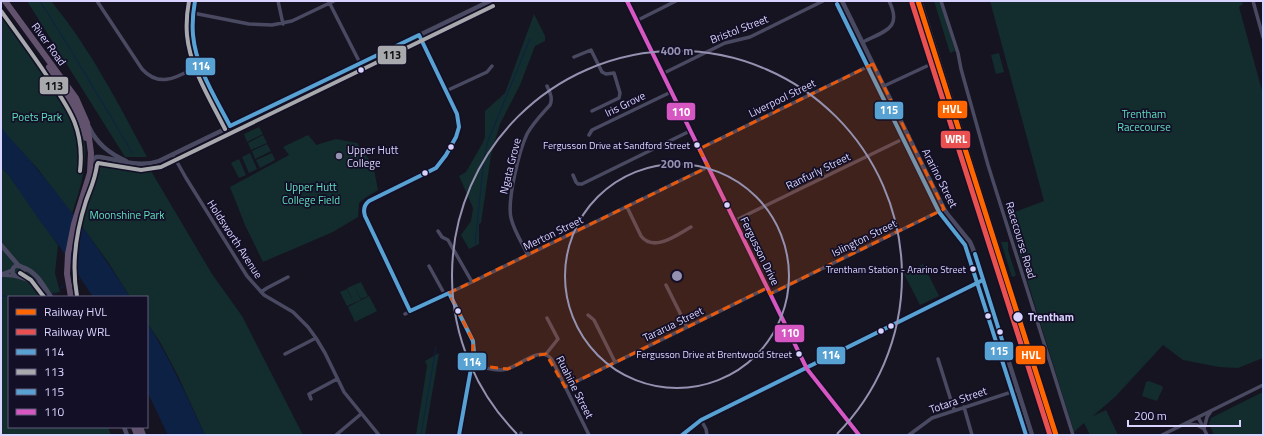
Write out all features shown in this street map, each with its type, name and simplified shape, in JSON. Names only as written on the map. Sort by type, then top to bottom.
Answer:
[{"type":"highway","name":"River Road","points":[[1,1],[65,91],[78,113],[84,132],[87,146],[87,160],[82,194],[72,231],[68,254],[67,274],[71,296]]},
{"type":"highway","name":"River Road","points":[[5,1],[76,98],[87,123],[91,162],[89,177],[82,194]]},
{"type":"main road","name":"Fergusson Drive","points":[[627,1],[806,367],[813,378],[859,435]]},
{"type":"street","points":[[97,1],[142,69],[151,77],[161,80],[168,80],[200,66]]},
{"type":"street","points":[[195,1],[192,13],[196,56],[230,126]]},
{"type":"street","points":[[278,1],[283,24]]},
{"type":"street","points":[[192,13],[249,24],[272,25],[283,24],[334,1]]},
{"type":"street","points":[[91,162],[96,157],[100,157],[131,163],[151,164],[173,155],[490,1]]},
{"type":"street","points":[[636,20],[676,1]]},
{"type":"street","name":"Bristol Street","points":[[662,74],[725,43],[750,37],[822,1]]},
{"type":"street","name":"Ararino Street","points":[[842,1],[944,209],[970,242],[1032,435]]},
{"type":"street","points":[[863,42],[886,31],[893,23],[895,17],[894,10],[889,1]]},
{"type":"street","name":"Racecourse Road","points":[[942,1],[957,48],[960,69],[988,165],[1073,435]]},
{"type":"street","points":[[1253,1],[1263,37]]},
{"type":"street","points":[[330,4],[360,63]]},
{"type":"street","points":[[410,311],[363,211],[364,206],[369,201],[436,168],[441,164],[458,132],[459,127],[457,114],[419,35]]},
{"type":"street","points":[[574,57],[591,50],[602,72],[606,74],[614,73],[620,93],[618,98],[592,111]]},
{"type":"street","name":"Liverpool Street","points":[[699,148],[873,64]]},
{"type":"street","points":[[446,91],[487,72],[492,66]]},
{"type":"street","points":[[884,86],[927,66]]},
{"type":"street","name":"Ngata Grove","points":[[528,255],[511,220],[511,198],[523,142],[531,127],[550,105],[551,96],[547,86]]},
{"type":"street","name":"Iris Grove","points":[[589,135],[592,130],[671,92]]},
{"type":"street","points":[[87,123],[92,134],[102,146],[113,154],[131,163]]},
{"type":"street","points":[[573,175],[578,184],[582,184],[690,131]]},
{"type":"street","name":"Ranfurly Street","points":[[734,221],[909,136]]},
{"type":"street","name":"Holdsworth Avenue","points":[[173,155],[247,276],[261,292],[305,323],[325,353],[348,398],[380,435]]},
{"type":"street","name":"Merton Street","points":[[405,314],[708,167]]},
{"type":"street","points":[[627,207],[644,240],[649,242],[661,242],[691,227]]},
{"type":"street","name":"Islington Street","points":[[770,294],[944,209]]},
{"type":"street","points":[[438,231],[442,237],[448,240],[472,282]]},
{"type":"street","points":[[1,244],[24,273],[18,276],[1,275]]},
{"type":"street","points":[[10,255],[13,273],[38,284],[48,293]]},
{"type":"street","points":[[1,275],[16,266],[30,270],[36,275],[48,293]]},
{"type":"street","points":[[429,266],[445,295]]},
{"type":"street","points":[[261,292],[288,277]]},
{"type":"street","points":[[682,435],[701,420],[983,280]]},
{"type":"street","points":[[666,285],[687,327]]},
{"type":"street","name":"Tararua Street","points":[[565,387],[767,288]]},
{"type":"street","points":[[449,293],[473,341],[474,352],[459,435]]},
{"type":"street","points":[[588,315],[594,320],[615,362]]},
{"type":"street","points":[[546,354],[558,339],[547,318]]},
{"type":"street","points":[[285,354],[316,338]]},
{"type":"street","name":"Ruahine Street","points":[[472,365],[499,370],[508,369],[538,355],[546,354],[552,360],[589,435]]},
{"type":"street","points":[[938,359],[954,410]]},
{"type":"street","points":[[311,399],[309,394],[337,379]]},
{"type":"street","points":[[1162,435],[1263,386]]},
{"type":"street","name":"Totara Street","points":[[909,435],[932,418],[1018,390]]},
{"type":"street","points":[[964,407],[972,435]]},
{"type":"street","points":[[1204,429],[1207,417],[1212,410]]},
{"type":"street","points":[[336,435],[361,414]]},
{"type":"street","points":[[1198,417],[1207,435]]},
{"type":"street","points":[[701,420],[706,429],[707,435]]},
{"type":"street","points":[[1185,424],[1197,425],[1204,429]]},
{"type":"highlighted area","points":[[873,64],[944,209],[770,294],[767,288],[565,387],[546,354],[538,355],[508,369],[472,365],[473,341],[449,293],[708,167],[699,149]]},
{"type":"green space","points":[[27,1],[51,1],[65,19],[103,76],[147,157],[125,157]]},
{"type":"green space","points":[[934,1],[940,1],[955,51],[950,53]]},
{"type":"green space","name":"Trentham Racecourse","points":[[990,1],[1242,1],[1243,4],[1239,7],[1263,94],[1263,358],[1238,368],[1219,367],[1183,360],[1163,345],[1115,397],[1093,416],[1106,410],[1118,435],[1090,435],[1084,423],[1074,432],[1007,215],[1044,201]]},
{"type":"green space","name":"Poets Park","points":[[1,6],[65,96],[80,125],[85,145],[85,163],[82,180],[72,214],[37,168],[8,137],[1,127]]},
{"type":"green space","points":[[534,14],[545,36],[545,41],[535,46],[520,85],[500,124],[491,155],[481,223],[479,224],[479,244],[469,249],[461,235],[471,221],[473,208],[459,176],[466,172],[482,144],[485,137],[485,111],[505,93]]},
{"type":"green space","points":[[999,53],[1004,72],[996,74],[991,55]]},
{"type":"green space","points":[[259,127],[263,134],[247,142],[244,134]]},
{"type":"green space","points":[[263,135],[267,143],[251,150],[248,143]]},
{"type":"green space","name":"Upper Hutt College Field","points":[[308,135],[316,145],[336,139],[357,143],[373,165],[378,190],[359,203],[358,217],[333,232],[263,262],[245,225],[230,187],[289,155],[283,147]]},
{"type":"green space","points":[[267,144],[271,151],[255,159],[252,151]]},
{"type":"green space","points":[[250,153],[257,169],[249,173],[242,157]]},
{"type":"green space","points":[[272,153],[275,160],[260,168],[256,160]]},
{"type":"green space","points":[[239,159],[246,175],[239,178],[231,163]]},
{"type":"green space","name":"Moonshine Park","points":[[99,161],[139,170],[151,171],[212,274],[242,316],[303,435],[205,435],[178,376],[160,342],[148,324],[148,296],[129,296],[108,262],[78,221],[92,168]]},
{"type":"green space","points":[[1,167],[10,177],[58,245],[55,273],[60,292],[53,293],[51,296],[8,296],[8,428],[108,428],[111,435],[1,435]]},
{"type":"green space","points":[[1001,242],[1008,242],[1008,250],[1016,275],[1015,276],[1012,277]]},
{"type":"green space","points":[[923,264],[939,296],[920,305],[904,274]]},
{"type":"green space","points":[[361,282],[368,296],[361,299],[354,285]]},
{"type":"green space","points":[[354,285],[361,300],[354,303],[347,288]]},
{"type":"green space","points":[[347,289],[354,303],[347,306],[340,292]]},
{"type":"green space","points":[[369,296],[377,311],[355,322],[348,307]]},
{"type":"green space","points":[[1019,329],[1029,361],[1028,362],[1052,435],[1023,356],[1025,353],[1017,330]]},
{"type":"green space","points":[[439,353],[425,435],[416,435],[427,366],[425,361]]},
{"type":"green space","points":[[1149,381],[1162,386],[1163,388],[1157,401],[1142,396],[1146,382]]},
{"type":"green space","points":[[1263,392],[1263,435],[1214,435],[1209,424],[1211,418]]},
{"type":"water","points":[[1,127],[74,215],[129,296],[92,296],[60,247],[10,177],[1,167]]},
{"type":"water","points":[[148,325],[171,364],[205,435],[168,435],[148,393]]},
{"type":"waterway","points":[[40,1],[133,154]]},
{"type":"waterway","points":[[475,244],[484,158],[488,141],[530,39]]},
{"type":"waterway","points":[[72,282],[80,279]]},
{"type":"waterway","points":[[59,289],[65,285]]},
{"type":"waterway","points":[[53,295],[57,293]]},
{"type":"waterway","points":[[1,296],[8,296]]},
{"type":"waterway","points":[[421,435],[436,347]]},
{"type":"railway","points":[[921,1],[1056,428]]},
{"type":"rail line","name":"HVL","points":[[918,1],[1056,435]]},
{"type":"rail line","name":"WRL","points":[[912,3],[1050,435]]},
{"type":"transit line","name":"113","points":[[189,1],[187,31],[192,59],[196,71],[225,129]]},
{"type":"transit line","name":"114","points":[[195,1],[193,31],[198,59],[212,93],[230,126]]},
{"type":"transit line","name":"110","points":[[627,1],[807,369],[859,435]]},
{"type":"transit line","name":"115","points":[[837,4],[939,212],[965,245],[1026,435]]},
{"type":"transit line","name":"113","points":[[77,296],[74,272],[77,236],[82,213],[98,163],[141,170],[161,167],[493,6]]},
{"type":"transit line","name":"113","points":[[1,11],[68,108],[80,142],[80,171]]},
{"type":"transit line","name":"114","points":[[230,126],[419,35]]},
{"type":"transit line","name":"114","points":[[410,311],[365,216],[364,210],[369,201],[436,168],[446,155],[456,137],[459,127],[457,114],[419,35]]},
{"type":"transit line","name":"114","points":[[975,254],[1008,359]]},
{"type":"transit line","name":"113","points":[[20,273],[31,280],[43,296]]},
{"type":"transit line","name":"114","points":[[682,435],[701,420],[983,280]]},
{"type":"transit line","name":"114","points":[[449,293],[473,341],[474,352],[459,435]]},
{"type":"transit line","name":"114","points":[[410,311],[449,293]]},
{"type":"place","name":"Fergusson Drive at Sandford Street","points":[[697,145]]},
{"type":"place","name":"Upper Hutt College","points":[[339,156]]},
{"type":"place","name":"Trentham Station - Ararino Street","points":[[973,269]]},
{"type":"place","name":"Trentham","points":[[1018,317]]},
{"type":"place","name":"Fergusson Drive at Brentwood Street","points":[[799,354]]}]
